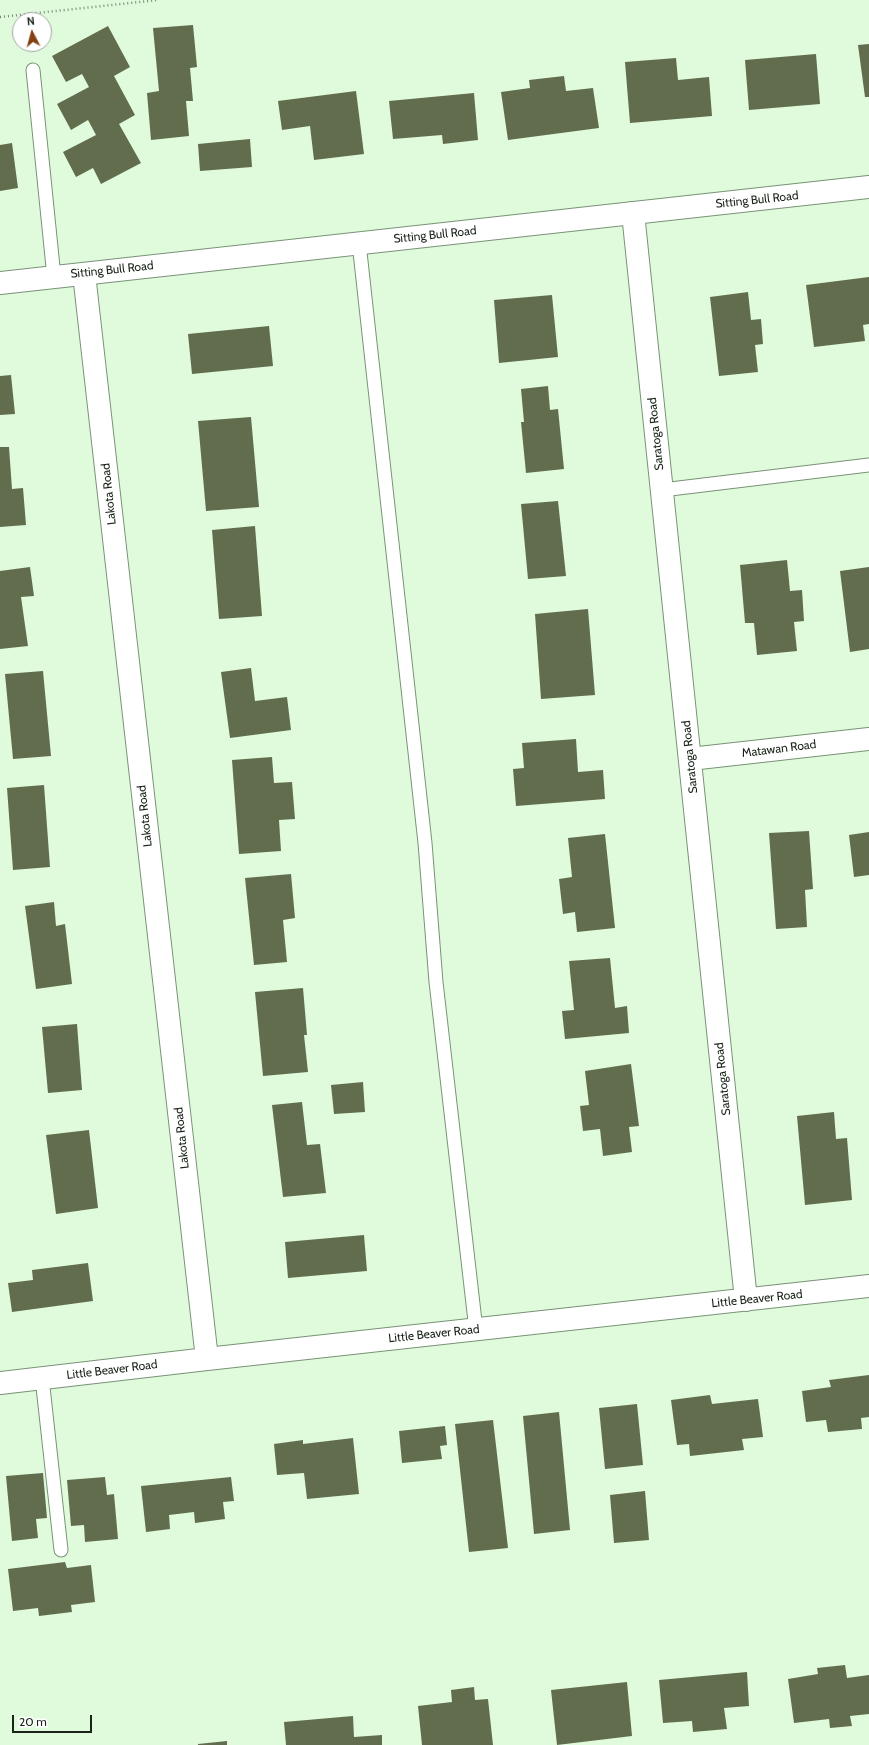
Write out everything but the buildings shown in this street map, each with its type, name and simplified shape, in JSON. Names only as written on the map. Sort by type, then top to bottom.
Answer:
[{"type":"street","name":"Sitting Bull Road","points":[[0,283],[869,187]]},
{"type":"street","name":"Saratoga Road","points":[[633,213],[746,1300]]},
{"type":"street","name":"Lakota Road","points":[[84,274],[206,1358]]},
{"type":"street","name":"Matawan Road","points":[[690,759],[869,739]]},
{"type":"street","name":"Little Beaver Road","points":[[0,1383],[206,1358],[476,1330],[869,1286]]},
{"type":"lane","points":[[33,70],[54,277]]},
{"type":"lane","points":[[359,243],[425,842],[436,982],[476,1330]]},
{"type":"lane","points":[[662,490],[869,465]]},
{"type":"lane","points":[[42,1378],[61,1550]]},
{"type":"path","points":[[0,17],[158,0]]}]
